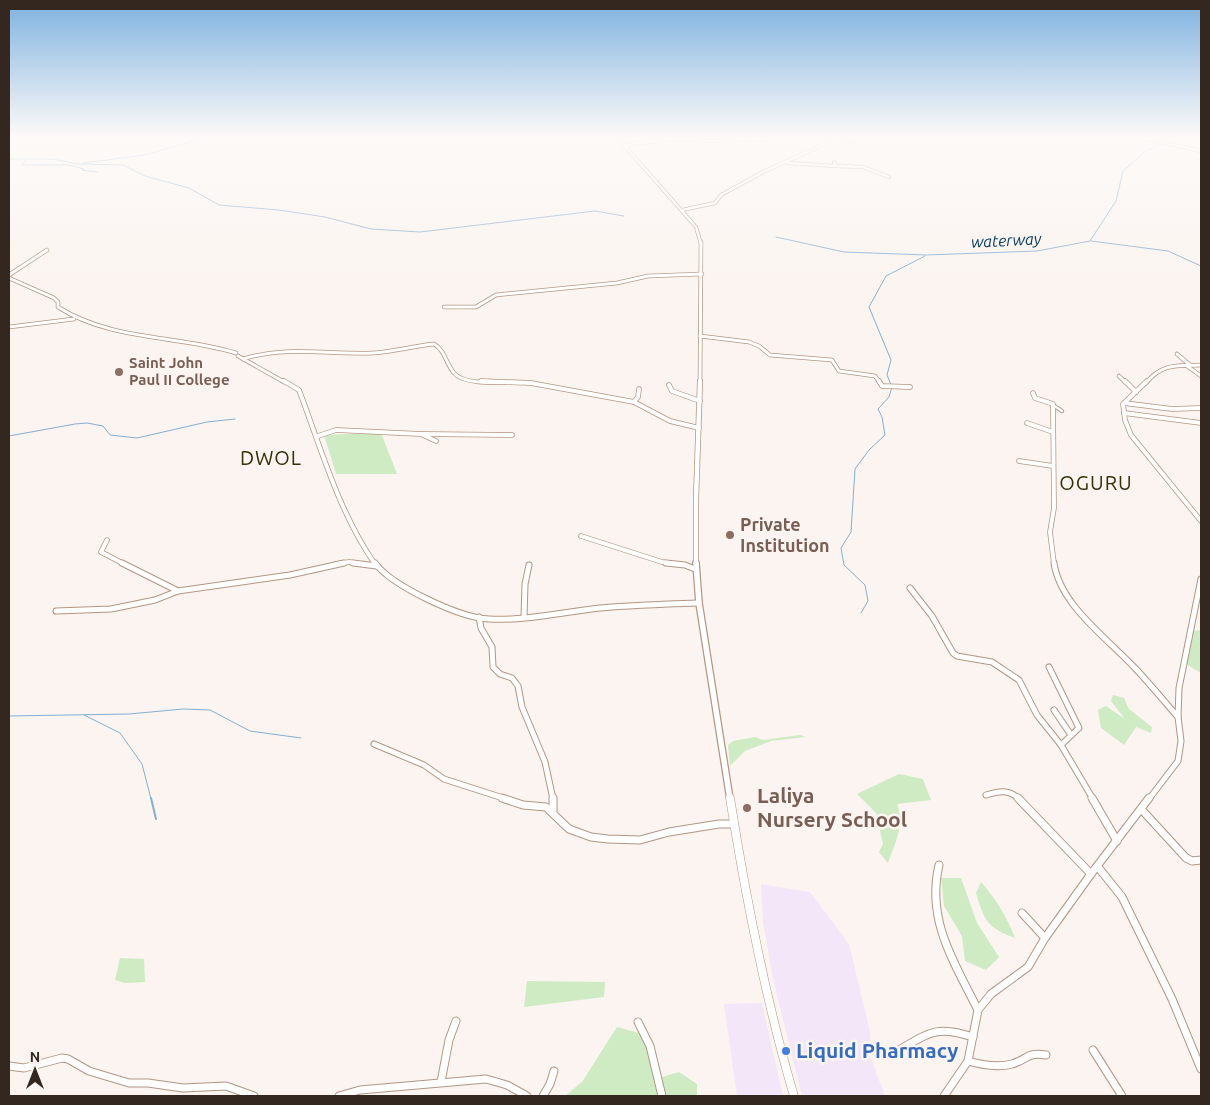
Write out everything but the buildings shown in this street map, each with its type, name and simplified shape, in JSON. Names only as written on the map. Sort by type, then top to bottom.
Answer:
[{"type":"street","points":[[662,188],[700,233],[702,274],[695,569],[745,892],[780,1053],[794,1096]]},
{"type":"street","points":[[682,210],[715,203],[721,195],[735,188]]},
{"type":"street","points":[[47,250],[9,277],[54,298],[58,302],[58,306],[76,319],[112,329],[216,346],[239,356],[300,390],[353,527],[367,554],[394,581],[414,592],[452,610],[493,619],[621,606],[699,603]]},
{"type":"street","points":[[444,307],[472,308],[496,295],[564,286],[613,283],[648,276],[702,274]]},
{"type":"street","points":[[9,326],[76,319]]},
{"type":"street","points":[[700,336],[749,342],[759,346],[770,355],[832,360],[839,371],[875,376],[882,386],[910,387]]},
{"type":"street","points":[[239,356],[282,351],[371,353],[434,344],[438,347],[454,374],[465,381],[531,383],[634,402],[670,421],[699,428]]},
{"type":"street","points":[[1177,354],[1201,376]]},
{"type":"street","points":[[1201,365],[1171,366],[1155,372],[1140,390],[1124,403],[1124,421],[1131,435],[1201,521]]},
{"type":"street","points":[[1119,376],[1136,392]]},
{"type":"street","points":[[669,385],[672,391],[700,401]]},
{"type":"street","points":[[634,402],[638,397],[639,389]]},
{"type":"street","points":[[1033,393],[1034,398],[1053,404],[1053,406],[1062,411]]},
{"type":"street","points":[[1124,403],[1156,410],[1201,408]]},
{"type":"street","points":[[1053,406],[1054,508],[1050,532],[1056,577],[1072,602],[1107,641],[1134,667],[1178,717]]},
{"type":"street","points":[[1124,414],[1201,423]]},
{"type":"street","points":[[1027,422],[1035,427],[1053,432]]},
{"type":"street","points":[[318,436],[336,430],[421,434],[512,435]]},
{"type":"street","points":[[421,434],[436,441]]},
{"type":"street","points":[[1019,461],[1053,466]]},
{"type":"street","points":[[581,536],[662,562],[685,565],[695,569]]},
{"type":"street","points":[[107,540],[101,552],[178,591]]},
{"type":"street","points":[[56,611],[110,609],[156,600],[178,591],[290,575],[339,563],[349,562],[377,566]]},
{"type":"street","points":[[524,617],[525,584],[529,565]]},
{"type":"street","points":[[944,1096],[968,1061],[978,1010],[991,994],[1028,967],[1045,938],[1091,874],[1178,762],[1181,741],[1178,717],[1182,668],[1201,579]]},
{"type":"street","points":[[910,588],[936,622],[953,653],[957,656],[992,662],[1019,680],[1036,715],[1061,745],[1117,841]]},
{"type":"street","points":[[479,617],[481,628],[492,646],[493,667],[500,674],[512,678],[518,686],[522,707],[545,762],[554,805],[553,812]]},
{"type":"street","points":[[1049,667],[1079,728],[1061,745]]},
{"type":"street","points":[[1054,710],[1071,734]]},
{"type":"street","points":[[374,744],[424,765],[444,779],[523,805],[536,805],[553,812],[569,829],[591,837],[640,840],[669,832],[718,824],[734,824]]},
{"type":"street","points":[[986,796],[1007,790],[1014,794],[1091,874]]},
{"type":"street","points":[[1142,810],[1186,858],[1201,860]]},
{"type":"street","points":[[939,865],[933,890],[943,937],[978,1010]]},
{"type":"street","points":[[1098,867],[1122,897],[1172,999],[1201,1069]]},
{"type":"street","points":[[1022,913],[1045,938]]},
{"type":"street","points":[[441,1082],[449,1040],[456,1021]]},
{"type":"street","points":[[638,1022],[650,1046],[662,1096]]},
{"type":"street","points":[[899,1050],[937,1030],[952,1029],[973,1036]]},
{"type":"street","points":[[1093,1050],[1122,1096]]},
{"type":"street","points":[[968,1061],[987,1066],[1004,1066],[1034,1054],[1046,1055]]},
{"type":"street","points":[[9,1066],[24,1068],[62,1058],[68,1059],[89,1071],[129,1083],[152,1083],[183,1088],[226,1086],[254,1096]]},
{"type":"street","points":[[543,1096],[550,1084],[554,1070]]},
{"type":"street","points":[[339,1096],[360,1090],[441,1082],[494,1080],[527,1096]]},
{"type":"shaded area","points":[[761,884],[810,892],[849,944],[870,1031],[870,1056],[885,1096],[802,1096],[773,979],[763,921]]},
{"type":"shaded area","points":[[762,1003],[783,1096],[737,1096],[724,1004]]},
{"type":"green space","points":[[381,433],[397,474],[336,474],[324,435]]},
{"type":"green space","points":[[1201,630],[1201,673],[1186,664],[1193,631]]},
{"type":"green space","points":[[1113,695],[1124,698],[1129,709],[1152,727],[1151,733],[1136,727],[1124,745],[1101,728],[1098,710],[1106,706],[1125,719],[1111,701]]},
{"type":"green space","points":[[800,735],[806,737],[771,741],[745,751],[730,766],[728,745],[733,741],[755,737],[763,740]]},
{"type":"green space","points":[[899,774],[923,779],[931,800],[897,804],[900,826],[888,863],[879,852],[883,844],[876,813],[857,794]]},
{"type":"green space","points":[[941,878],[961,878],[977,923],[999,957],[986,970],[965,961],[962,936],[944,906]]},
{"type":"green space","points":[[981,882],[1001,908],[1015,938],[998,931],[984,916],[976,893]]},
{"type":"green space","points":[[120,958],[144,959],[145,982],[125,983],[115,980]]},
{"type":"green space","points":[[527,981],[605,982],[604,997],[524,1007]]},
{"type":"green space","points":[[617,1027],[643,1034],[655,1079],[679,1072],[697,1084],[697,1096],[565,1096],[582,1082]]},
{"type":"waterway","points":[[187,188],[219,205],[279,210],[325,217],[371,229],[420,232],[595,211],[624,216]]},
{"type":"waterway","name":"waterway","points":[[776,237],[844,252],[926,255],[1037,251],[1090,241],[1116,201],[1119,188]]},
{"type":"waterway","points":[[1091,241],[1168,251],[1201,266]]},
{"type":"waterway","points":[[861,613],[868,601],[865,585],[844,565],[841,548],[851,532],[855,469],[869,450],[885,435],[882,417],[878,409],[889,397],[892,387],[887,375],[891,360],[869,307],[886,276],[925,256]]},
{"type":"waterway","points":[[9,436],[87,423],[103,426],[110,435],[137,438],[207,422],[235,419]]},
{"type":"waterway","points":[[9,716],[129,714],[183,709],[210,710],[250,731],[301,738]]},
{"type":"waterway","points":[[84,715],[120,733],[142,764],[151,799]]},
{"type":"waterway","points":[[151,798],[156,819]]},
{"type":"place","name":"Saint John Paul II College","points":[[119,372]]},
{"type":"place","name":"Private Institution","points":[[730,535]]},
{"type":"place","name":"Laliya Nursery School","points":[[747,808]]},
{"type":"place","name":"Liquid Pharmacy","points":[[786,1051]]},
{"type":"district","name":"DWOL","points":[[271,458]]},
{"type":"district","name":"OGURU","points":[[1096,483]]}]
